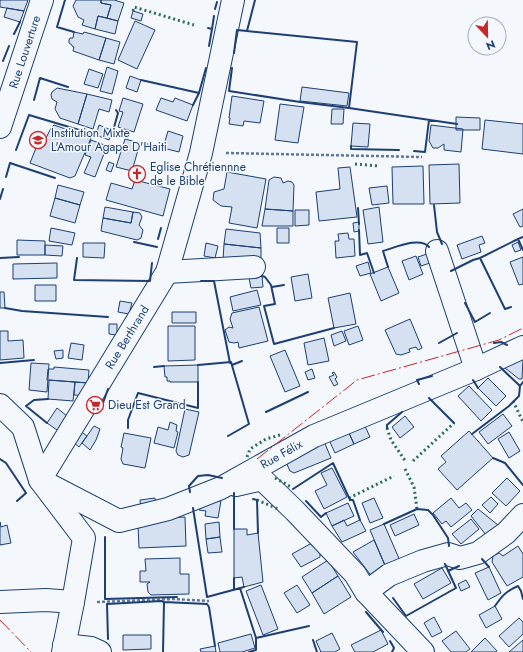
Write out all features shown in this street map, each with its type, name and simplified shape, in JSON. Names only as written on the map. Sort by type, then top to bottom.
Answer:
[{"type":"street","name":"Rue Louverture","points":[[0,127],[42,0]]},
{"type":"street","name":"Rue Berthrand","points":[[40,480],[167,272],[201,152],[233,0]]},
{"type":"street","points":[[436,251],[476,369]]},
{"type":"street","points":[[167,272],[254,267]]},
{"type":"street","name":"Rue Félix","points":[[40,480],[119,521],[168,509],[222,488],[314,436],[476,369],[523,347]]},
{"type":"street","points":[[0,405],[23,427],[40,480],[84,538],[63,648],[91,648],[100,652]]},
{"type":"street","points":[[222,488],[262,479],[355,574],[366,592],[423,652]]},
{"type":"street","points":[[366,592],[389,575],[423,561],[448,554],[460,558],[478,552],[506,533],[523,515]]},
{"type":"street","points":[[0,602],[46,600],[73,602]]},
{"type":"path","points":[[201,152],[422,157]]},
{"type":"path","points":[[73,602],[174,599],[209,601]]},
{"type":"building","points":[[0,0],[28,0],[24,11],[0,7]]},
{"type":"building","points":[[76,0],[101,0],[101,3],[111,5],[107,18],[98,16],[95,29],[82,25],[84,20],[78,17],[73,6]]},
{"type":"building","points":[[101,0],[114,0],[124,3],[118,21],[107,18],[111,5],[101,3]]},
{"type":"building","points":[[7,8],[24,11],[20,22],[4,17]]},
{"type":"building","points":[[133,11],[143,14],[141,21],[131,18]]},
{"type":"building","points":[[98,16],[118,21],[115,34],[95,29]]},
{"type":"building","points":[[135,21],[155,30],[137,69],[118,60]]},
{"type":"building","points":[[74,32],[83,34],[84,32],[106,38],[99,60],[73,51],[74,47],[69,43],[69,40],[70,38],[73,38]]},
{"type":"building","points":[[106,38],[120,42],[114,64],[99,60]]},
{"type":"building","points":[[107,67],[118,71],[112,94],[100,91]]},
{"type":"building","points":[[89,69],[103,74],[98,88],[84,84]]},
{"type":"building","points":[[130,76],[141,80],[137,92],[126,88]]},
{"type":"building","points":[[302,87],[349,93],[347,106],[300,101]]},
{"type":"building","points":[[57,88],[87,94],[78,124],[60,118],[55,109],[57,102],[52,99],[51,95]]},
{"type":"building","points":[[87,94],[112,100],[109,112],[99,109],[93,129],[78,124]]},
{"type":"building","points":[[232,96],[264,101],[260,123],[244,121],[243,126],[229,124]]},
{"type":"building","points":[[123,98],[143,104],[134,132],[118,127],[123,112],[119,111]]},
{"type":"building","points":[[161,98],[173,102],[175,98],[193,105],[187,121],[156,110]]},
{"type":"building","points":[[280,104],[304,107],[298,143],[275,140]]},
{"type":"building","points":[[332,109],[344,109],[343,124],[331,124]]},
{"type":"building","points":[[456,117],[480,118],[480,130],[456,130]]},
{"type":"building","points":[[485,120],[523,124],[523,154],[482,149]]},
{"type":"building","points":[[353,123],[370,124],[368,147],[351,146]]},
{"type":"building","points":[[54,125],[91,138],[75,176],[70,178],[30,163],[36,148],[35,145],[38,137],[46,138]]},
{"type":"building","points":[[99,125],[113,131],[109,140],[96,135]]},
{"type":"building","points":[[431,125],[463,129],[461,152],[444,150],[444,144],[438,148],[433,148],[429,141]]},
{"type":"building","points":[[168,131],[183,136],[179,152],[163,148]]},
{"type":"building","points":[[125,139],[140,143],[132,171],[116,167]]},
{"type":"building","points":[[91,140],[107,146],[95,177],[84,173],[91,157],[85,155]]},
{"type":"building","points":[[109,162],[114,164],[111,172],[106,170]]},
{"type":"building","points":[[459,164],[460,203],[430,204],[429,165]]},
{"type":"building","points":[[423,166],[424,204],[393,204],[392,167]]},
{"type":"building","points":[[350,167],[357,217],[319,221],[316,192],[340,189],[338,168]]},
{"type":"building","points":[[227,172],[266,179],[257,228],[229,223],[232,207],[221,206],[213,200],[214,192],[224,189]]},
{"type":"building","points":[[274,177],[281,178],[283,183],[288,181],[292,182],[294,185],[293,211],[265,209],[269,180]]},
{"type":"building","points":[[135,180],[170,189],[163,216],[106,200],[111,183],[132,189]]},
{"type":"building","points":[[58,185],[84,192],[80,205],[55,198]]},
{"type":"building","points":[[387,186],[389,203],[372,205],[369,188]]},
{"type":"building","points":[[55,198],[80,205],[75,223],[50,216]]},
{"type":"building","points":[[105,207],[133,212],[131,223],[103,218]]},
{"type":"building","points":[[379,207],[383,242],[368,244],[363,210]]},
{"type":"building","points":[[265,209],[293,211],[293,226],[262,226]]},
{"type":"building","points":[[523,209],[523,226],[520,227],[513,214]]},
{"type":"building","points":[[295,210],[309,210],[309,225],[295,226]]},
{"type":"building","points":[[133,212],[140,213],[142,217],[139,225],[143,230],[141,238],[137,240],[101,231],[103,218],[131,223]]},
{"type":"building","points":[[359,222],[359,231],[354,232],[353,223]]},
{"type":"building","points":[[51,228],[75,233],[72,245],[49,241]]},
{"type":"building","points":[[277,228],[289,228],[289,243],[277,243]]},
{"type":"building","points":[[226,229],[260,233],[261,248],[224,244]]},
{"type":"building","points":[[348,233],[349,239],[354,239],[355,256],[336,258],[335,241],[339,241],[338,234]]},
{"type":"building","points":[[482,236],[485,243],[479,245],[481,252],[462,259],[457,245]]},
{"type":"building","points":[[17,240],[45,241],[45,255],[17,255]]},
{"type":"building","points":[[518,242],[521,250],[515,252],[512,245]]},
{"type":"building","points":[[83,243],[105,243],[104,258],[83,257]]},
{"type":"building","points":[[206,243],[218,246],[215,258],[204,256]]},
{"type":"building","points":[[224,244],[261,248],[261,260],[223,260]]},
{"type":"building","points":[[45,245],[63,246],[62,256],[45,255]]},
{"type":"building","points":[[430,253],[433,262],[421,266],[418,257]]},
{"type":"building","points":[[416,256],[423,274],[409,280],[402,261]]},
{"type":"building","points":[[523,257],[523,284],[519,285],[510,262]]},
{"type":"building","points":[[368,262],[371,273],[360,276],[356,266]]},
{"type":"building","points":[[57,263],[57,278],[13,279],[13,264]]},
{"type":"building","points":[[388,267],[399,293],[381,301],[370,274]]},
{"type":"building","points":[[308,274],[312,298],[295,301],[291,277]]},
{"type":"building","points":[[262,276],[263,287],[251,288],[249,278]]},
{"type":"building","points":[[35,285],[56,285],[56,301],[35,301]]},
{"type":"building","points":[[257,290],[261,305],[233,311],[230,297]]},
{"type":"building","points":[[0,292],[4,292],[5,308],[0,308]]},
{"type":"building","points":[[350,293],[356,324],[334,328],[328,298]]},
{"type":"building","points":[[120,301],[132,303],[129,314],[118,312]]},
{"type":"building","points":[[259,307],[268,341],[239,348],[238,342],[229,342],[225,330],[229,327],[233,328],[230,319],[232,313]]},
{"type":"building","points":[[172,312],[196,312],[196,323],[172,323]]},
{"type":"building","points":[[410,319],[422,348],[418,350],[416,347],[409,349],[410,352],[401,355],[396,354],[385,330]]},
{"type":"building","points":[[109,324],[117,324],[117,335],[109,334]]},
{"type":"building","points":[[168,326],[195,326],[195,360],[168,361]]},
{"type":"building","points":[[358,326],[363,340],[349,345],[344,331]]},
{"type":"building","points":[[0,331],[8,331],[8,341],[23,340],[24,358],[0,360]]},
{"type":"building","points":[[342,331],[346,341],[334,346],[331,335]]},
{"type":"building","points":[[324,338],[329,361],[308,365],[304,343]]},
{"type":"building","points":[[71,343],[84,345],[82,360],[68,358]]},
{"type":"building","points":[[63,350],[63,358],[56,359],[54,351]]},
{"type":"building","points":[[285,350],[300,386],[285,392],[270,356]]},
{"type":"building","points":[[523,358],[522,379],[519,379],[500,364]]},
{"type":"building","points":[[31,363],[49,364],[47,392],[29,390]]},
{"type":"building","points":[[198,365],[198,382],[170,382],[167,381],[167,377],[165,377],[164,366]]},
{"type":"building","points":[[54,367],[89,370],[88,383],[47,380],[48,369],[54,369]]},
{"type":"building","points":[[312,369],[315,378],[308,380],[305,372]]},
{"type":"building","points":[[334,372],[337,377],[335,379],[338,384],[334,386],[329,377],[334,375],[332,373]]},
{"type":"building","points":[[488,378],[506,396],[496,406],[478,388]]},
{"type":"building","points":[[49,380],[75,382],[73,401],[48,399]]},
{"type":"building","points":[[75,382],[90,383],[89,396],[74,395]]},
{"type":"building","points":[[469,386],[492,410],[481,421],[458,396]]},
{"type":"building","points":[[57,408],[77,424],[67,437],[47,423]]},
{"type":"building","points":[[185,409],[199,412],[189,455],[183,457],[178,455],[176,451]]},
{"type":"building","points":[[359,413],[370,437],[354,444],[343,420]]},
{"type":"building","points":[[503,414],[512,426],[488,444],[479,432]]},
{"type":"building","points":[[405,416],[414,427],[400,438],[392,427]]},
{"type":"building","points":[[343,420],[354,444],[335,453],[329,440]]},
{"type":"building","points":[[170,422],[177,425],[176,431],[178,432],[174,448],[154,443],[158,427],[168,430]]},
{"type":"building","points":[[94,426],[100,429],[90,450],[82,443]]},
{"type":"building","points":[[75,427],[87,436],[79,447],[67,437]]},
{"type":"building","points":[[469,431],[493,458],[457,490],[438,469],[446,462],[441,456]]},
{"type":"building","points":[[509,432],[520,451],[509,458],[498,439]]},
{"type":"building","points":[[124,433],[151,438],[145,468],[123,464],[121,459],[123,448],[121,447]]},
{"type":"building","points":[[323,439],[331,458],[294,473],[290,471],[284,458]]},
{"type":"building","points":[[332,468],[347,497],[324,509],[315,491],[327,485],[321,473]]},
{"type":"building","points":[[507,478],[520,491],[506,506],[492,493]]},
{"type":"building","points":[[202,497],[221,501],[218,518],[205,516],[206,511],[199,510]]},
{"type":"building","points":[[491,497],[498,504],[490,513],[482,505]]},
{"type":"building","points":[[155,498],[156,509],[141,510],[140,500]]},
{"type":"building","points":[[374,498],[383,518],[370,523],[362,503]]},
{"type":"building","points":[[451,498],[459,508],[466,503],[472,510],[451,527],[446,521],[442,524],[433,513]]},
{"type":"building","points":[[348,503],[354,516],[332,526],[326,513]]},
{"type":"building","points":[[478,509],[503,529],[490,540],[471,516]]},
{"type":"building","points":[[414,514],[419,525],[395,536],[390,525]]},
{"type":"building","points":[[185,517],[186,546],[139,548],[138,525],[144,519]]},
{"type":"building","points":[[471,519],[479,529],[461,544],[452,534]]},
{"type":"building","points":[[344,520],[347,526],[360,520],[366,531],[342,542],[332,526]]},
{"type":"building","points":[[0,522],[1,527],[7,525],[11,543],[0,545]]},
{"type":"building","points":[[219,522],[220,537],[206,539],[205,524]]},
{"type":"building","points":[[384,524],[401,563],[387,570],[370,530]]},
{"type":"building","points":[[234,529],[247,529],[247,535],[258,533],[263,582],[244,587],[242,577],[234,578]]},
{"type":"building","points":[[220,537],[222,552],[208,553],[206,539]]},
{"type":"building","points":[[374,540],[387,570],[373,578],[353,552]]},
{"type":"building","points":[[310,544],[317,546],[320,552],[320,557],[301,567],[292,554]]},
{"type":"building","points":[[518,546],[523,554],[523,577],[507,586],[492,562],[493,556],[499,553],[503,556]]},
{"type":"building","points":[[180,558],[180,574],[189,574],[189,594],[151,595],[148,592],[147,584],[150,582],[140,582],[140,571],[146,571],[145,559]]},
{"type":"building","points":[[328,560],[338,576],[312,593],[302,577]]},
{"type":"building","points":[[489,567],[501,593],[488,600],[475,573]]},
{"type":"building","points":[[442,568],[451,583],[423,599],[414,584]]},
{"type":"building","points":[[338,576],[351,597],[324,614],[312,593]]},
{"type":"building","points":[[466,580],[470,587],[461,591],[458,584]]},
{"type":"building","points":[[261,585],[278,629],[263,635],[246,591]]},
{"type":"building","points":[[297,585],[310,605],[297,613],[284,593]]},
{"type":"building","points":[[495,606],[502,619],[486,628],[479,615]]},
{"type":"building","points":[[434,617],[442,632],[432,637],[424,623]]},
{"type":"building","points":[[519,618],[523,622],[523,634],[509,647],[499,636]]},
{"type":"building","points":[[381,630],[388,644],[373,652],[355,652],[351,645]]},
{"type":"building","points":[[456,631],[470,649],[466,652],[451,652],[442,641]]},
{"type":"building","points":[[332,633],[340,649],[335,652],[321,652],[316,641]]},
{"type":"building","points":[[251,634],[255,648],[242,652],[220,652],[218,643]]},
{"type":"building","points":[[123,635],[151,635],[151,649],[123,650]]},
{"type":"building","points":[[485,638],[497,651],[471,652]]},
{"type":"building","points":[[523,640],[523,652],[509,652]]},
{"type":"building","points":[[215,646],[216,652],[201,652],[200,649]]},
{"type":"hedge","points":[[133,11],[134,7],[194,25]]},
{"type":"hedge","points":[[355,164],[379,166]]},
{"type":"hedge","points":[[513,401],[523,422]]},
{"type":"hedge","points":[[413,461],[454,423]]},
{"type":"hedge","points":[[387,428],[391,440],[406,462]]},
{"type":"hedge","points":[[247,457],[250,449],[266,439],[280,435]]},
{"type":"hedge","points":[[405,469],[414,487],[417,509]]},
{"type":"hedge","points":[[349,498],[394,476]]},
{"type":"hedge","points":[[275,478],[291,487]]},
{"type":"hedge","points":[[257,500],[278,509]]},
{"type":"wall","points":[[65,0],[57,27],[74,32]]},
{"type":"wall","points":[[234,53],[237,30],[247,31],[255,0]]},
{"type":"wall","points":[[215,9],[217,2]]},
{"type":"wall","points":[[208,28],[212,29],[214,16]]},
{"type":"wall","points":[[14,34],[20,22]]},
{"type":"wall","points":[[209,46],[212,29]]},
{"type":"wall","points":[[232,68],[229,91],[349,108],[357,42],[247,31]]},
{"type":"wall","points":[[3,61],[9,46]]},
{"type":"wall","points":[[141,80],[199,93],[206,68]]},
{"type":"wall","points":[[34,100],[40,78],[68,87]]},
{"type":"wall","points":[[193,105],[199,93]]},
{"type":"wall","points":[[349,108],[457,124]]},
{"type":"wall","points":[[113,131],[118,113],[116,110]]},
{"type":"wall","points":[[16,150],[29,115],[96,135]]},
{"type":"wall","points":[[414,151],[425,152],[429,120]]},
{"type":"wall","points":[[140,143],[163,148]]},
{"type":"wall","points":[[351,146],[351,149],[399,150]]},
{"type":"wall","points":[[6,177],[10,163],[55,178]]},
{"type":"wall","points":[[0,199],[3,189]]},
{"type":"wall","points":[[434,205],[437,232],[442,244]]},
{"type":"wall","points":[[358,208],[359,224]]},
{"type":"wall","points":[[158,239],[161,228]]},
{"type":"wall","points":[[359,230],[360,255],[367,253],[374,273]]},
{"type":"wall","points":[[523,237],[518,239],[523,250]]},
{"type":"wall","points":[[511,307],[505,309],[480,258],[518,239]]},
{"type":"wall","points":[[134,242],[157,247]]},
{"type":"wall","points":[[388,267],[383,251],[413,243],[425,244],[429,247]]},
{"type":"wall","points":[[0,258],[19,257]]},
{"type":"wall","points":[[77,258],[74,280],[150,281],[152,263]]},
{"type":"wall","points":[[451,271],[480,258]]},
{"type":"wall","points":[[262,276],[265,277],[271,285],[275,304],[264,306],[274,344],[334,328]]},
{"type":"wall","points":[[201,281],[214,281],[230,363]]},
{"type":"wall","points":[[272,287],[284,285]]},
{"type":"wall","points":[[465,303],[475,322],[490,313]]},
{"type":"wall","points":[[5,308],[22,311],[108,317]]},
{"type":"wall","points":[[439,343],[457,333]]},
{"type":"wall","points":[[494,343],[501,342],[507,345]]},
{"type":"wall","points":[[0,363],[34,360]]},
{"type":"wall","points":[[232,365],[242,361]]},
{"type":"wall","points":[[198,365],[231,362],[249,424],[228,436]]},
{"type":"wall","points":[[154,367],[164,366]]},
{"type":"wall","points":[[500,367],[520,386]]},
{"type":"wall","points":[[419,384],[417,380],[432,376]]},
{"type":"wall","points":[[473,380],[478,388]]},
{"type":"wall","points":[[128,428],[128,420],[138,393],[198,408],[198,382]]},
{"type":"wall","points":[[472,434],[509,406],[519,396],[520,386],[523,382]]},
{"type":"wall","points":[[103,403],[108,389]]},
{"type":"wall","points":[[266,412],[308,392]]},
{"type":"wall","points":[[429,398],[454,423]]},
{"type":"wall","points":[[47,423],[26,406],[34,400],[48,399]]},
{"type":"wall","points":[[387,428],[387,425],[402,412]]},
{"type":"wall","points":[[493,458],[505,463],[523,485]]},
{"type":"wall","points":[[0,459],[6,463],[26,493],[17,501]]},
{"type":"wall","points":[[293,489],[333,463],[350,500],[353,500],[360,520]]},
{"type":"wall","points":[[190,492],[189,486],[198,476],[208,475],[222,478]]},
{"type":"wall","points":[[234,493],[234,529]]},
{"type":"wall","points":[[253,499],[257,500],[258,533]]},
{"type":"wall","points":[[306,501],[321,517],[326,513]]},
{"type":"wall","points":[[193,508],[207,597],[244,587]]},
{"type":"wall","points":[[384,524],[417,509],[428,510],[448,538],[449,546]]},
{"type":"wall","points":[[105,537],[105,599],[177,597]]},
{"type":"wall","points":[[482,559],[489,567]]},
{"type":"wall","points":[[393,598],[406,616],[456,588],[445,564]]},
{"type":"wall","points":[[448,571],[459,566]]},
{"type":"wall","points":[[234,578],[234,590]]},
{"type":"wall","points":[[495,606],[505,594],[518,586],[523,599]]},
{"type":"wall","points":[[240,588],[256,638],[309,626]]},
{"type":"wall","points":[[108,639],[107,604],[164,602]]},
{"type":"wall","points":[[163,652],[164,602],[207,604],[209,607],[215,646]]},
{"type":"wall","points":[[366,612],[383,632]]},
{"type":"wall","points":[[249,652],[256,650],[256,638]]},
{"type":"wall","points":[[313,640],[317,652]]},
{"type":"wall","points":[[390,641],[394,648],[392,652]]},
{"type":"power","points":[[257,459],[357,380],[499,340],[523,328]]},
{"type":"power","points":[[0,620],[31,652]]},
{"type":"place","name":"Institution Mixte L'Amour Agape D'Haiti","points":[[38,140]]},
{"type":"place","name":"Eglise Chrétiennne de le Bible","points":[[137,174]]},
{"type":"place","name":"Dieu Est Grand","points":[[95,405]]}]
